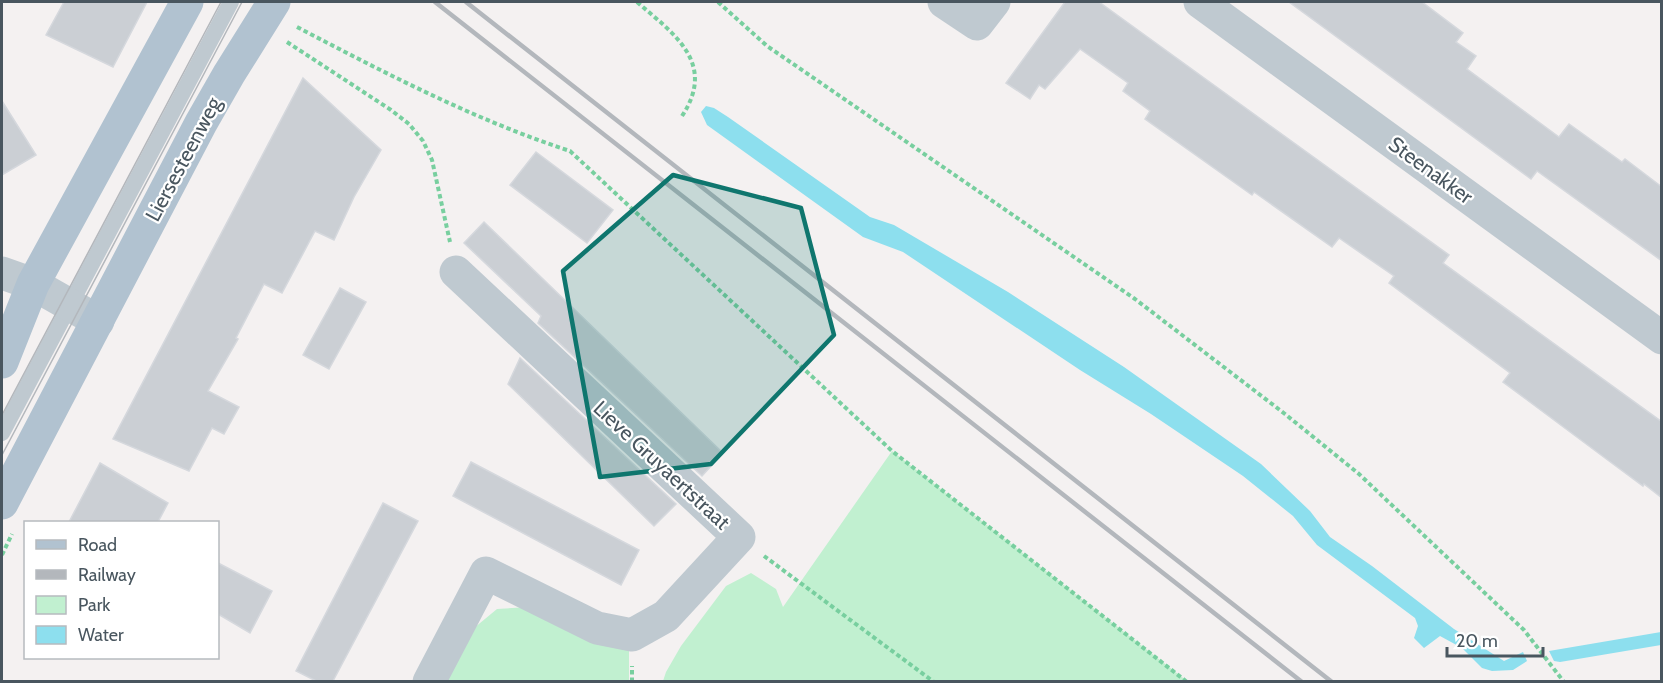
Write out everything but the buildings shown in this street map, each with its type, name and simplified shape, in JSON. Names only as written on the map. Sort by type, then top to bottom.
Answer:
[{"type":"main road","points":[[2,362],[33,284],[187,2]]},
{"type":"main road","name":"Liersesteenweg","points":[[2,502],[229,74],[285,14]]},
{"type":"street","points":[[944,2],[986,13]]},
{"type":"street","name":"Steenakker","points":[[1200,2],[1662,338]]},
{"type":"street","name":"Lieve Gruyaertstraat","points":[[429,681],[486,573],[597,628],[632,635],[666,616],[739,537],[456,272]]},
{"type":"street","points":[[2,273],[33,284],[98,321]]},
{"type":"lane","points":[[2,433],[231,2]]},
{"type":"path","points":[[637,2],[679,39],[692,62],[695,90],[682,116]]},
{"type":"path","points":[[718,2],[767,46],[1135,298],[1286,414],[1359,474],[1524,630],[1564,681]]},
{"type":"path","points":[[285,14],[381,71],[523,136],[570,152],[892,451],[1187,681]]},
{"type":"path","points":[[286,42],[409,123],[423,141],[432,160],[456,272]]},
{"type":"path","points":[[739,537],[934,681]]},
{"type":"highlighted area","points":[[673,175],[801,208],[834,335],[711,464],[600,477],[563,271]]},
{"type":"green space","points":[[892,451],[1187,681],[663,681],[681,646],[726,586],[751,573],[776,589],[783,607]]},
{"type":"green space","points":[[528,607],[629,646],[629,681],[443,682],[468,633],[497,609]]},
{"type":"water","points":[[706,106],[728,117],[870,217],[894,225],[1008,292],[1124,367],[1261,464],[1310,511],[1330,537],[1454,629],[1504,661],[1523,652],[1527,661],[1513,670],[1492,671],[1482,668],[1462,648],[1440,636],[1424,648],[1414,638],[1418,626],[1415,618],[1317,545],[1293,516],[1243,476],[903,252],[863,237],[707,125],[701,112]]},
{"type":"water","points":[[1661,632],[1661,645],[1560,662],[1554,661],[1549,651]]},
{"type":"tram line","points":[[2,415],[221,2]]},
{"type":"tram line","points":[[2,455],[242,2]]},
{"type":"railway","points":[[435,2],[1302,682]]},
{"type":"railway","points":[[466,2],[1332,682]]}]
